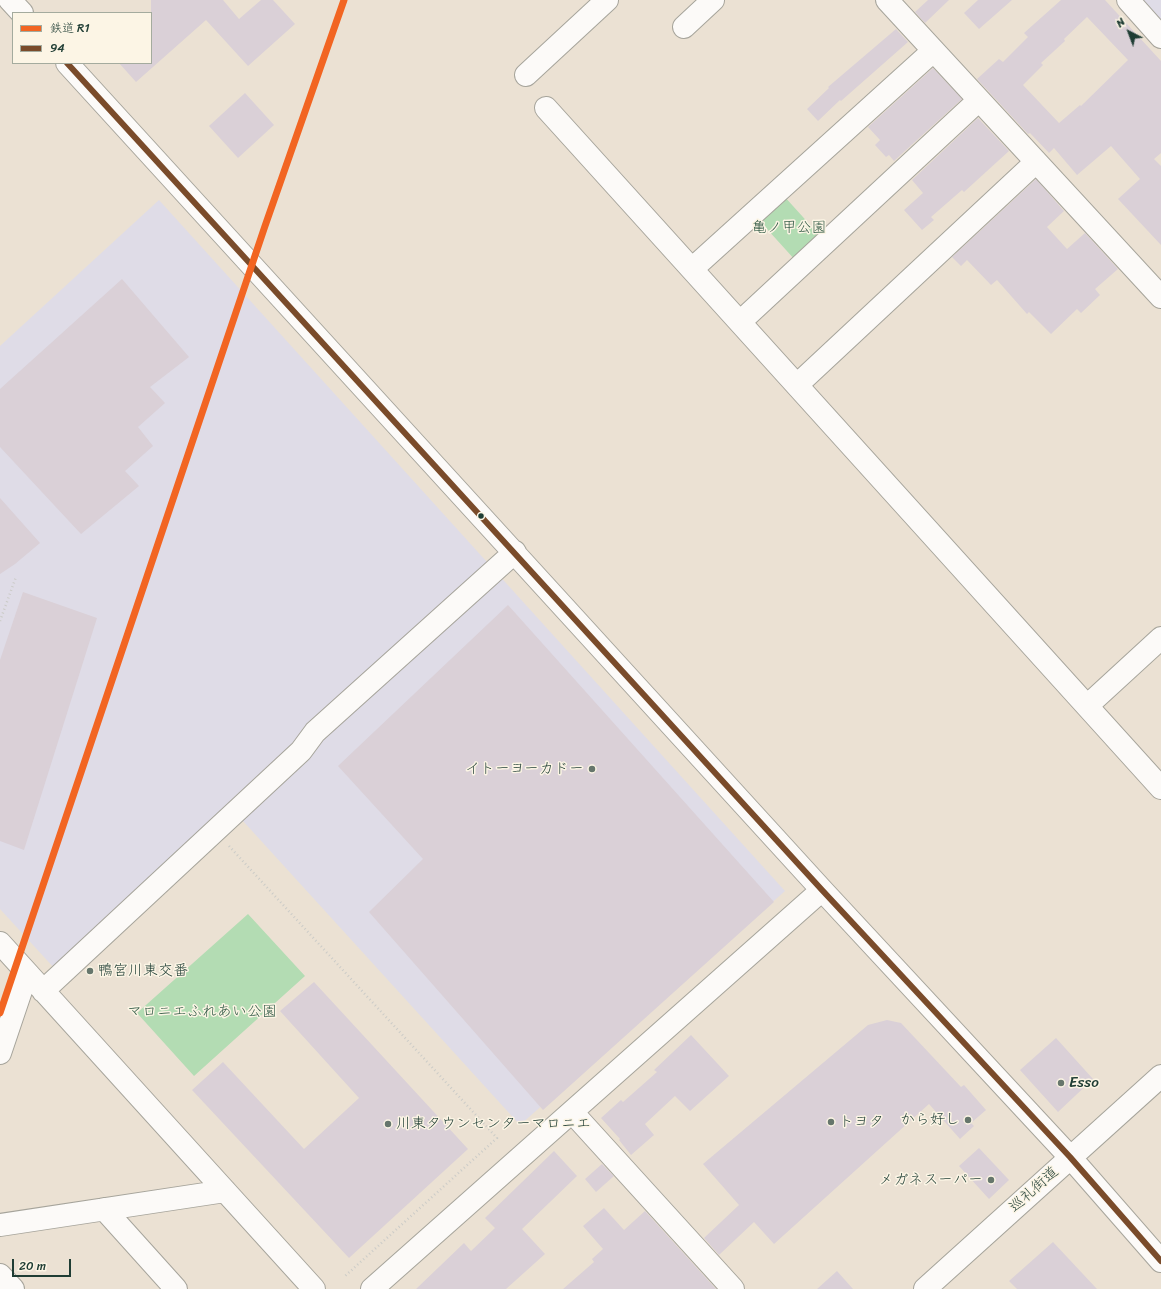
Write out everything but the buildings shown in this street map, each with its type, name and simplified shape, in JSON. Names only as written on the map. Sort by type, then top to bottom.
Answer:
[{"type":"street","points":[[10,0],[21,12]]},
{"type":"street","points":[[526,75],[607,0]]},
{"type":"street","points":[[684,27],[713,0]]},
{"type":"street","points":[[887,0],[1161,297]]},
{"type":"street","points":[[1128,0],[1161,37]]},
{"type":"street","points":[[692,269],[933,51]]},
{"type":"street","points":[[68,64],[822,890],[1070,1157],[1161,1261]]},
{"type":"street","points":[[740,322],[979,100]]},
{"type":"street","points":[[546,108],[1161,788]]},
{"type":"street","points":[[797,385],[1036,162]]},
{"type":"street","points":[[43,991],[301,751],[315,732],[515,552]]},
{"type":"street","points":[[1087,706],[1161,638]]},
{"type":"street","points":[[372,1289],[822,890]]},
{"type":"street","points":[[0,943],[314,1289]]},
{"type":"street","points":[[0,1053],[27,973]]},
{"type":"street","name":"巡礼街道","points":[[925,1289],[1161,1076]]},
{"type":"street","points":[[572,1112],[733,1289]]},
{"type":"street","points":[[0,1225],[225,1191]]},
{"type":"street","points":[[104,1210],[176,1289]]},
{"type":"street","points":[[0,1275],[13,1289]]},
{"type":"path","points":[[0,621],[16,577]]},
{"type":"path","points":[[228,845],[497,1138],[344,1276]]},
{"type":"shaded area","points":[[1138,0],[1161,0],[1161,25]]},
{"type":"shaded area","points":[[159,200],[785,891],[520,1125],[243,821],[66,981],[0,909],[0,346]]},
{"type":"green space","name":"亀ノ甲公園","points":[[783,195],[822,238],[796,261],[757,218]]},
{"type":"green space","name":"マロニエふれあい公園","points":[[248,914],[305,976],[194,1076],[137,1013]]},
{"type":"rail line","name":"R1","points":[[0,1013],[265,226],[344,0]]},
{"type":"transit line","name":"94","points":[[68,64],[822,890],[1070,1157],[1161,1261]]},
{"type":"place","name":"イトーヨーカドー","points":[[592,769]]},
{"type":"place","name":"鴨宮川東交番","points":[[90,971]]},
{"type":"place","name":"Esso","points":[[1061,1083]]},
{"type":"place","name":"から好し","points":[[968,1120]]},
{"type":"place","name":"トヨタ","points":[[831,1122]]},
{"type":"place","name":"川東タウンセンターマロニエ","points":[[388,1124]]},
{"type":"place","name":"メガネスーパー","points":[[991,1180]]}]
